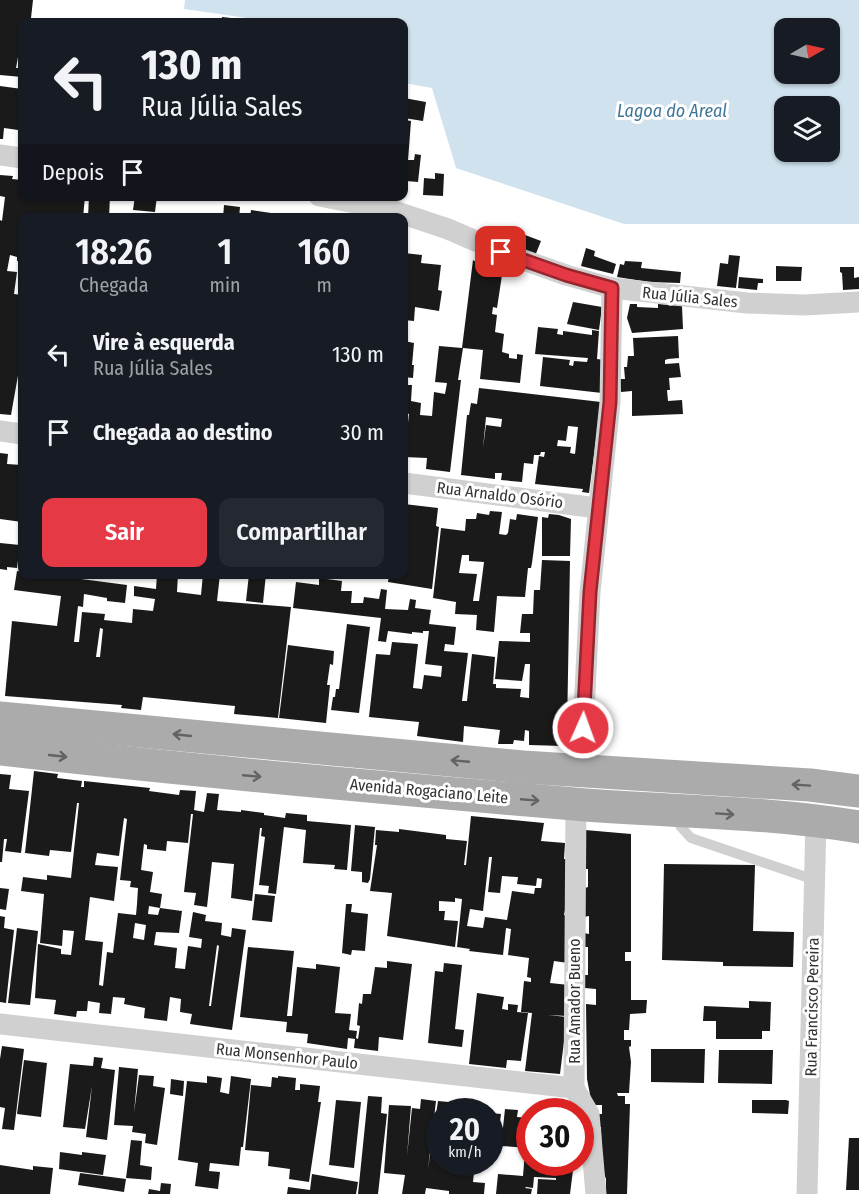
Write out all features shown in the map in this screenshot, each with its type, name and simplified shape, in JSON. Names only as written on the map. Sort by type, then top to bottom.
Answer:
[{"type":"main road","name":"Avenida Rogaciano Leite","points":[[0,718],[581,771],[810,785],[859,791]]},
{"type":"main road","name":"Avenida Rogaciano Leite","points":[[0,749],[190,770],[576,804],[816,820],[859,827]]},
{"type":"street","points":[[0,155],[18,157]]},
{"type":"street","name":"Rua Júlia Sales","points":[[345,201],[400,213]]},
{"type":"street","name":"Rua Júlia Sales","points":[[408,216],[448,229],[512,256],[612,288],[747,303],[859,302]]},
{"type":"street","points":[[581,771],[590,592],[597,508],[610,402],[612,288]]},
{"type":"street","points":[[0,431],[18,433]]},
{"type":"street","name":"Rua Arnaldo Osório","points":[[408,484],[597,508]]},
{"type":"street","name":"Rua Amador Bueno","points":[[576,804],[574,1088],[589,1114],[596,1194]]},
{"type":"street","name":"Rua Francisco Pereira","points":[[807,1194],[816,820]]},
{"type":"street","name":"Rua Monsenhor Paulo","points":[[0,1024],[574,1088]]},
{"type":"lane","points":[[672,810],[681,827],[691,838],[815,880]]},
{"type":"water","name":"Lagoa do Areal","points":[[185,0],[859,0],[859,224],[624,224],[456,168],[432,88],[408,84],[408,18],[248,18],[184,9]]},
{"type":"building","points":[[0,0],[33,0],[31,18],[18,18],[16,68],[18,68],[18,77],[0,75]]},
{"type":"building","points":[[0,86],[18,88],[18,130],[4,128],[3,139],[0,139]]},
{"type":"building","points":[[408,99],[426,102],[423,121],[408,119]]},
{"type":"building","points":[[408,121],[411,121],[408,160]]},
{"type":"building","points":[[415,154],[421,155],[418,182],[408,181],[408,160],[414,160]]},
{"type":"building","points":[[435,173],[444,174],[443,196],[423,195],[424,178],[435,179]]},
{"type":"building","points":[[0,175],[13,176],[12,179],[18,180],[18,201],[85,201],[83,213],[18,213],[18,261],[17,257],[10,255],[7,271],[17,272],[14,294],[18,294],[18,376],[11,415],[0,414],[0,220],[2,221],[5,197],[0,196]]},
{"type":"building","points":[[89,201],[110,201],[109,213],[88,213]]},
{"type":"building","points":[[134,201],[156,201],[155,212],[133,210]]},
{"type":"building","points":[[224,205],[240,207],[239,213],[223,213]]},
{"type":"building","points":[[251,210],[271,213],[251,213]]},
{"type":"building","points":[[525,235],[541,241],[535,256],[519,248]]},
{"type":"building","points":[[586,248],[595,251],[594,256],[616,264],[613,274],[581,266]]},
{"type":"building","points":[[408,253],[422,255],[421,263],[441,265],[438,290],[442,291],[439,311],[415,307],[414,321],[408,320]]},
{"type":"building","points":[[729,255],[740,256],[736,288],[717,286],[720,263],[728,264]]},
{"type":"building","points":[[473,260],[476,262],[476,267],[505,271],[504,276],[502,275],[497,308],[493,307],[492,314],[497,315],[495,332],[504,334],[502,352],[509,354],[509,358],[517,359],[517,354],[523,355],[520,383],[480,379],[483,350],[463,348],[450,472],[426,469],[427,458],[408,457],[408,385],[412,385],[411,401],[421,403],[420,415],[432,416],[434,392],[445,394],[447,383],[435,382],[439,346],[462,348]]},
{"type":"building","points":[[625,261],[642,262],[641,268],[681,272],[680,283],[649,282],[617,277],[620,264],[624,265]]},
{"type":"building","points":[[776,266],[802,267],[801,281],[776,281]]},
{"type":"building","points":[[840,267],[854,267],[854,278],[859,277],[859,289],[843,290]]},
{"type":"building","points":[[739,277],[763,279],[763,283],[758,283],[757,290],[738,288]]},
{"type":"building","points":[[573,302],[602,307],[599,330],[567,324]]},
{"type":"building","points":[[630,304],[637,304],[637,307],[658,308],[658,304],[682,306],[683,329],[632,333],[627,318]]},
{"type":"building","points":[[538,327],[558,329],[557,334],[563,335],[563,331],[592,335],[592,330],[599,331],[597,359],[604,360],[602,393],[540,386],[543,357],[570,360],[569,365],[573,366],[574,361],[587,362],[588,358],[535,354]]},
{"type":"building","points":[[678,336],[679,358],[665,360],[665,364],[679,363],[681,377],[669,378],[670,390],[667,390],[668,401],[682,400],[683,414],[632,416],[632,391],[621,392],[620,379],[625,379],[624,367],[627,367],[628,356],[634,356],[633,338]]},
{"type":"building","points":[[408,342],[414,343],[413,378],[408,377]]},
{"type":"building","points":[[479,388],[601,402],[589,493],[582,492],[583,489],[535,484],[539,456],[544,457],[545,452],[534,455],[533,464],[524,463],[522,482],[501,480],[502,473],[495,473],[495,479],[461,475],[467,415],[469,415],[471,403],[477,404]],"holes":[[[486,417],[502,419],[501,427],[486,425],[483,448]],[[568,426],[578,427],[575,454],[570,453],[571,447],[557,446],[558,440],[566,441]]]},
{"type":"building","points":[[0,453],[8,454],[7,464],[18,465],[18,521],[0,519]]},
{"type":"building","points":[[408,504],[438,508],[436,526],[439,527],[432,589],[388,582],[388,579],[408,579]]},
{"type":"building","points":[[490,511],[502,512],[499,534],[506,535],[510,519],[516,520],[517,514],[538,517],[525,597],[497,596],[494,632],[476,630],[477,615],[455,614],[456,602],[433,598],[441,528],[465,531],[466,519],[476,519],[477,513],[489,515]],"holes":[[[462,555],[469,555],[469,561],[484,562],[479,601],[473,601],[477,574],[459,573]]]},
{"type":"building","points":[[549,514],[571,519],[570,556],[542,556],[542,517],[548,518]]},
{"type":"building","points":[[0,543],[18,545],[17,568],[0,569]]},
{"type":"building","points":[[542,560],[570,561],[567,730],[564,730],[563,746],[529,745],[529,731],[525,730],[524,741],[514,740],[513,744],[498,744],[500,730],[464,726],[463,742],[417,736],[419,722],[369,717],[376,654],[390,655],[392,642],[418,644],[413,688],[422,689],[424,675],[441,677],[442,666],[425,664],[429,631],[412,632],[412,634],[388,631],[386,642],[378,641],[381,618],[293,608],[296,582],[319,585],[319,579],[342,581],[341,591],[352,591],[351,603],[363,603],[364,597],[379,599],[381,589],[387,590],[385,609],[408,610],[410,599],[416,600],[415,608],[431,610],[429,624],[456,627],[454,645],[445,644],[444,651],[468,653],[462,701],[467,701],[472,654],[495,657],[493,684],[496,684],[496,688],[521,689],[520,697],[529,698],[530,664],[525,664],[522,681],[495,679],[499,641],[530,642],[530,633],[520,633],[522,614],[533,614],[534,590],[540,590]]},
{"type":"building","points":[[17,571],[18,579],[81,579],[127,585],[125,603],[107,601],[107,598],[84,594],[83,607],[78,606],[74,642],[79,642],[82,612],[105,614],[104,620],[132,623],[133,609],[153,611],[155,599],[134,596],[134,586],[156,589],[157,579],[178,579],[177,592],[201,595],[203,579],[219,579],[217,601],[291,607],[278,718],[234,714],[235,706],[143,697],[141,710],[121,708],[122,705],[5,696],[12,621],[57,626],[61,596],[14,590]],"holes":[[[100,628],[103,629],[100,657],[96,657]]]},
{"type":"building","points":[[248,579],[265,579],[263,603],[246,601]]},
{"type":"building","points":[[347,624],[370,627],[359,713],[331,710],[336,689],[339,689]]},
{"type":"building","points":[[288,645],[334,651],[333,665],[330,664],[327,685],[330,685],[326,723],[279,718]]},
{"type":"building","points":[[34,771],[58,774],[57,778],[82,781],[81,787],[84,787],[84,781],[150,788],[149,791],[179,795],[180,790],[196,791],[194,810],[204,812],[207,793],[219,794],[217,810],[241,812],[241,810],[285,818],[286,813],[307,815],[307,821],[351,825],[347,870],[334,869],[335,865],[303,863],[306,830],[284,827],[276,894],[268,893],[269,886],[259,885],[265,837],[261,836],[262,828],[260,828],[252,901],[231,898],[234,864],[212,862],[207,907],[194,905],[196,893],[184,892],[193,814],[191,814],[188,843],[167,841],[166,851],[147,849],[147,845],[144,844],[141,870],[153,872],[150,892],[162,894],[160,908],[182,911],[179,933],[156,932],[154,945],[177,948],[175,968],[185,969],[188,946],[201,948],[202,939],[189,937],[193,912],[206,915],[205,921],[222,923],[221,935],[231,937],[232,928],[246,930],[232,1030],[190,1024],[192,1014],[180,1012],[181,999],[170,997],[167,1021],[144,1018],[145,1008],[124,1004],[125,998],[113,997],[111,1014],[99,1013],[100,1003],[88,1001],[87,1011],[77,1011],[76,1017],[54,1014],[56,1000],[35,998],[38,944],[61,949],[61,954],[71,955],[74,931],[63,930],[62,946],[40,943],[44,894],[21,891],[23,877],[47,880],[47,875],[71,878],[79,803],[77,803],[71,852],[50,850],[49,856],[25,853]],"holes":[[[124,818],[127,819],[120,880],[131,881],[130,887],[138,888],[136,915],[118,913],[113,953],[107,952],[103,986],[99,985],[103,942],[85,940],[90,897],[114,901],[118,867],[95,865],[97,853],[119,856]],[[149,906],[160,908],[158,915],[148,914]],[[135,923],[146,925],[144,940],[133,938]],[[217,945],[219,946],[211,1006],[209,1006]]]},
{"type":"building","points":[[0,774],[11,775],[9,789],[29,791],[21,853],[5,851],[7,839],[4,839],[2,862],[0,862]]},
{"type":"building","points":[[471,816],[544,823],[541,841],[565,843],[564,859],[570,859],[571,911],[565,910],[564,915],[570,916],[568,963],[554,961],[550,983],[569,985],[567,1016],[548,1015],[567,1017],[560,1074],[525,1071],[532,1013],[521,1012],[524,981],[531,982],[531,978],[527,977],[529,958],[508,955],[511,929],[506,928],[503,955],[469,951],[470,949],[457,947],[462,899],[455,898],[455,902],[439,901],[439,911],[445,911],[444,920],[458,921],[455,947],[387,936],[392,893],[370,891],[377,845],[375,845],[376,830],[399,832],[399,829],[446,835],[446,839],[467,841],[464,865],[466,865]],"holes":[[[489,857],[492,857],[488,892],[500,893],[502,876],[518,877],[517,884],[536,886],[537,878],[542,879],[541,888],[535,888],[534,894],[512,891],[507,920],[485,917],[483,928],[467,926],[470,909],[483,911]]]},
{"type":"building","points":[[355,825],[375,827],[368,883],[362,882],[362,872],[351,871]]},
{"type":"building","points":[[585,830],[631,834],[631,952],[625,952],[625,961],[631,961],[631,1000],[647,1000],[646,1013],[630,1014],[629,1030],[624,1030],[624,1040],[631,1040],[629,1093],[617,1093],[618,1096],[625,1096],[625,1104],[630,1104],[627,1194],[606,1194],[606,1179],[602,1168],[601,1127],[597,1127],[597,1114],[602,1114],[602,1105],[594,1105],[594,1098],[591,1098],[587,1079],[586,1004],[596,1005],[596,989],[585,988],[585,975],[588,975],[588,947],[584,947],[584,933],[589,934],[589,916],[584,917],[585,888],[588,887],[588,869],[585,869]]},
{"type":"building","points":[[664,864],[755,865],[753,931],[794,932],[793,967],[723,966],[723,962],[662,960]]},
{"type":"building","points":[[0,888],[9,889],[6,910],[0,909]]},
{"type":"building","points":[[255,894],[275,896],[272,922],[252,920]]},
{"type":"building","points":[[346,904],[352,904],[351,912],[368,914],[365,951],[352,950],[351,955],[342,953]]},
{"type":"building","points":[[0,916],[5,917],[4,928],[14,930],[6,1003],[0,1002]]},
{"type":"building","points":[[17,928],[38,931],[30,1005],[8,1003]]},
{"type":"building","points":[[248,947],[294,951],[287,1016],[292,1016],[297,967],[316,969],[316,964],[340,967],[335,1013],[351,1014],[349,1030],[357,1031],[356,1038],[358,1039],[359,1003],[362,1004],[363,994],[371,994],[375,967],[387,968],[387,961],[412,964],[403,1040],[379,1037],[378,1051],[354,1048],[355,1039],[348,1038],[347,1049],[307,1043],[308,1034],[286,1032],[287,1022],[240,1017]]},
{"type":"building","points":[[444,963],[462,965],[455,1029],[464,1030],[462,1047],[428,1043],[435,971],[443,972]]},
{"type":"building","points":[[477,993],[504,997],[502,1009],[508,1010],[508,1004],[518,1005],[517,1012],[528,1013],[521,1061],[507,1060],[506,1068],[469,1064]]},
{"type":"building","points":[[749,1001],[771,1002],[770,1031],[762,1031],[762,1039],[716,1039],[716,1021],[703,1021],[704,1006],[749,1008]]},
{"type":"building","points":[[2,1046],[24,1049],[14,1130],[2,1129],[5,1108],[0,1107]]},
{"type":"building","points":[[651,1049],[705,1049],[704,1083],[651,1082]]},
{"type":"building","points":[[719,1050],[773,1050],[772,1084],[718,1083]]},
{"type":"building","points":[[94,1057],[103,1058],[101,1068],[115,1070],[107,1140],[86,1137],[92,1086],[85,1129],[63,1127],[70,1064],[93,1066]]},
{"type":"building","points":[[24,1060],[47,1063],[41,1117],[17,1114]]},
{"type":"building","points":[[119,1067],[138,1069],[134,1113],[139,1075],[154,1076],[153,1086],[165,1088],[157,1145],[145,1143],[146,1134],[132,1132],[133,1126],[114,1125]]},
{"type":"building","points":[[207,1076],[222,1078],[220,1092],[229,1094],[231,1076],[251,1079],[239,1166],[210,1163],[209,1171],[220,1172],[218,1189],[195,1186],[198,1163],[178,1160],[187,1081],[207,1083]]},
{"type":"building","points":[[278,1076],[296,1078],[295,1090],[300,1090],[300,1084],[320,1086],[318,1102],[321,1102],[309,1182],[289,1179],[290,1169],[268,1166],[269,1152],[245,1150],[251,1085],[271,1087],[272,1077],[278,1078]]},
{"type":"building","points":[[171,1079],[184,1081],[183,1096],[170,1094]]},
{"type":"building","points":[[368,1096],[382,1097],[381,1113],[387,1114],[378,1194],[358,1194]]},
{"type":"building","points":[[421,1099],[426,1100],[426,1176],[474,1176],[473,1182],[485,1183],[484,1194],[449,1194],[449,1191],[426,1188],[425,1194],[402,1194],[405,1175],[384,1173],[389,1105],[411,1106],[407,1156],[412,1108],[420,1109]]},
{"type":"building","points":[[336,1100],[361,1102],[354,1168],[329,1165]]},
{"type":"building","points":[[752,1100],[789,1101],[788,1114],[752,1113]]},
{"type":"building","points":[[505,1109],[516,1110],[516,1147],[504,1146]]},
{"type":"building","points":[[849,1138],[859,1138],[859,1190],[846,1190]]},
{"type":"building","points":[[131,1140],[142,1141],[140,1165],[152,1167],[151,1180],[126,1178]]},
{"type":"building","points":[[60,1152],[106,1155],[103,1175],[59,1169]]},
{"type":"building","points":[[0,1165],[33,1170],[33,1166],[53,1168],[50,1194],[0,1194]]},
{"type":"building","points":[[80,1173],[126,1179],[124,1192],[78,1185]]},
{"type":"building","points":[[312,1174],[358,1182],[356,1194],[287,1194],[288,1187],[310,1190]]},
{"type":"building","points":[[498,1176],[572,1176],[570,1194],[537,1194],[538,1179],[556,1180],[556,1178],[534,1177],[533,1188],[525,1188],[532,1189],[531,1194],[496,1194]]},
{"type":"building","points":[[161,1183],[171,1184],[170,1194],[148,1194],[149,1189],[160,1191]]},
{"type":"route","points":[[501,252],[566,275],[612,288],[610,402],[597,508],[590,592],[583,728]]}]
